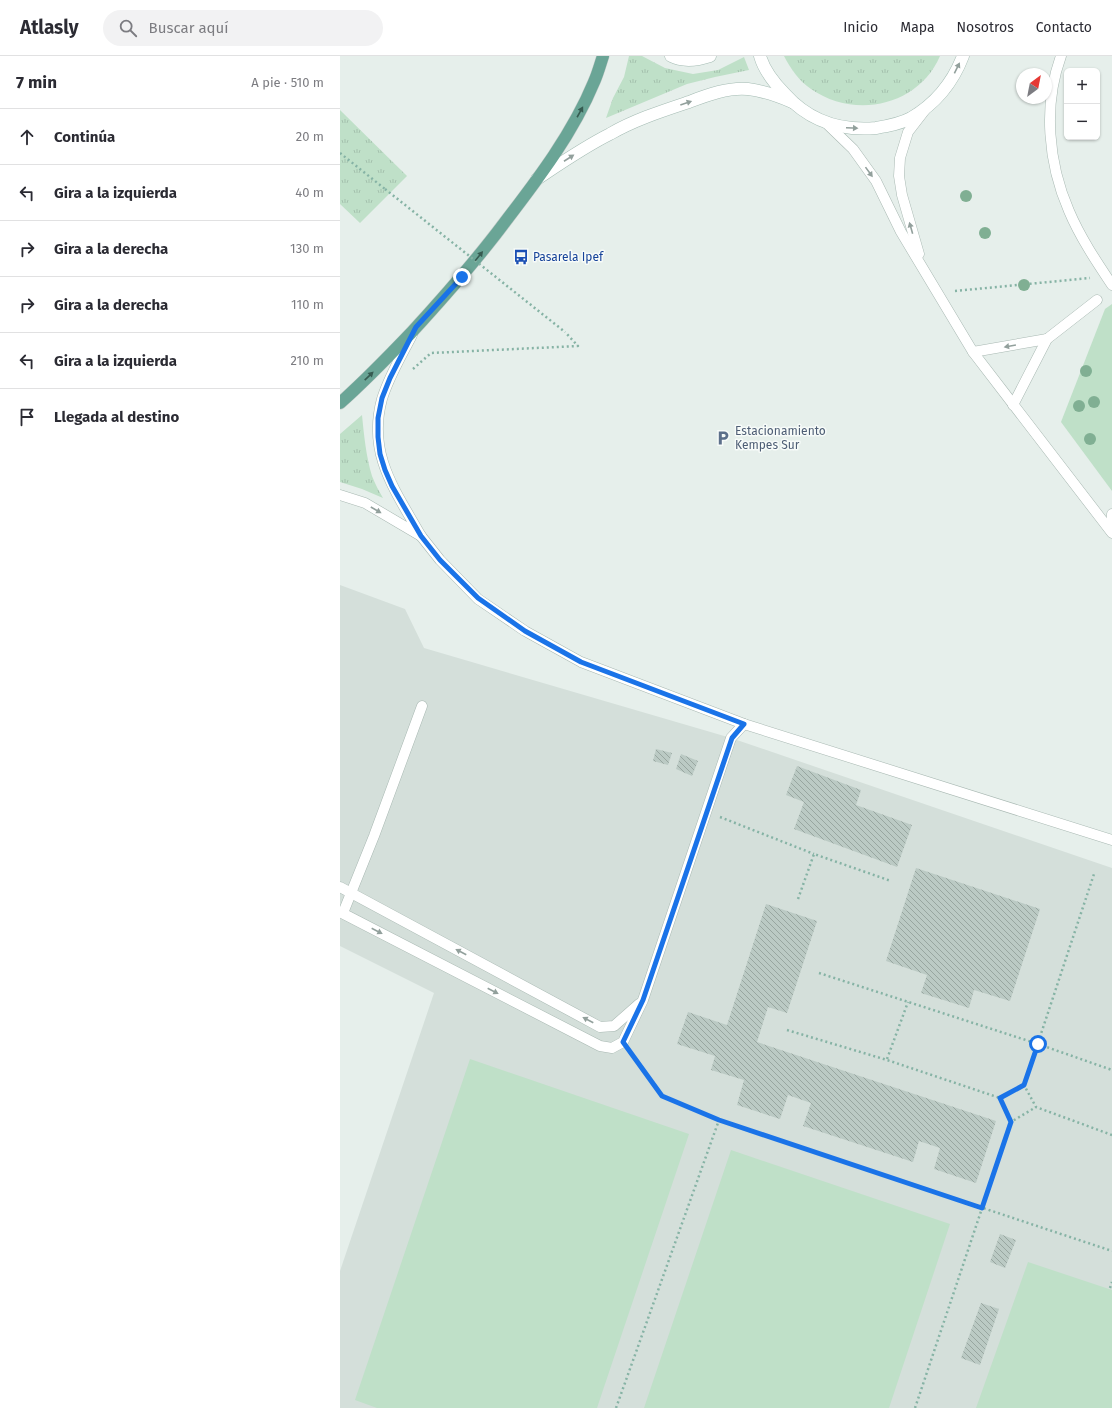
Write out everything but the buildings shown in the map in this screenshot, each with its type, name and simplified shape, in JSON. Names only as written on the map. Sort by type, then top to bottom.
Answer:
[{"type":"main road","points":[[340,403],[385,360],[416,327],[462,277],[491,240],[536,180],[565,137],[581,110],[594,82],[603,56]]},
{"type":"street","points":[[671,56],[675,58],[692,60],[710,56]]},
{"type":"street","points":[[760,56],[761,61],[774,84],[792,102],[806,112],[825,122],[845,128],[890,126],[910,119],[928,107],[944,90],[958,70],[963,56]]},
{"type":"street","points":[[536,180],[611,133],[658,113],[712,94],[747,89],[773,94],[792,102]]},
{"type":"lane","points":[[1061,56],[1053,89],[1050,114],[1052,145],[1057,177],[1069,212],[1093,256],[1109,281]]},
{"type":"lane","points":[[922,266],[902,195],[899,170],[900,158],[908,132],[928,107]]},
{"type":"lane","points":[[825,122],[853,149],[876,181],[901,232],[973,352],[1012,405],[1111,532]]},
{"type":"lane","points":[[1012,405],[1047,339],[1096,300]]},
{"type":"lane","points":[[416,327],[390,378],[382,398],[378,418],[380,454],[392,486],[421,536],[440,560],[478,598],[525,631],[581,662],[744,724],[1112,840]]},
{"type":"lane","points":[[973,352],[1047,339]]},
{"type":"lane","points":[[340,495],[364,503],[421,536]]},
{"type":"lane","points":[[1111,532],[1112,514]]},
{"type":"lane","points":[[422,706],[352,893],[341,913],[600,1046],[612,1048],[623,1042],[643,1000],[732,738],[744,724]]},
{"type":"lane","points":[[340,887],[600,1026],[614,1026],[643,1000]]},
{"type":"path","points":[[340,153],[565,332],[578,346],[431,353],[409,373]]},
{"type":"path","points":[[937,293],[1109,281]]},
{"type":"path","points":[[707,811],[814,854],[891,881]]},
{"type":"path","points":[[798,899],[814,854]]},
{"type":"path","points":[[1000,1098],[1024,1085],[1094,874]]},
{"type":"path","points":[[819,973],[1038,1044],[1112,1070]]},
{"type":"path","points":[[887,1060],[908,1002]]},
{"type":"path","points":[[787,1030],[887,1060],[1000,1098],[1011,1122]]},
{"type":"path","points":[[623,1042],[662,1096],[719,1120],[1112,1251]]},
{"type":"path","points":[[1024,1085],[1036,1107],[1112,1135]]},
{"type":"path","points":[[915,1408],[1011,1122],[1036,1107]]},
{"type":"path","points":[[616,1408],[719,1120]]},
{"type":"path","points":[[1110,1288],[1112,1282]]},
{"type":"shaded area","points":[[340,585],[405,609],[424,648],[731,738],[1112,868],[1112,1408],[340,1408],[340,1271],[434,993],[340,946]]},
{"type":"green space","points":[[629,56],[642,56],[665,68],[693,74],[718,70],[744,57],[749,70],[687,84],[606,118],[613,98],[624,77]]},
{"type":"green space","points":[[784,56],[940,56],[930,73],[917,87],[901,97],[883,103],[865,105],[846,104],[828,98],[811,89],[795,74]]},
{"type":"green space","points":[[340,110],[407,176],[360,223],[340,204]]},
{"type":"green space","points":[[1112,304],[1112,491],[1061,422],[1105,309]]},
{"type":"green space","points":[[362,415],[372,476],[383,498],[340,482],[340,434]]},
{"type":"green space","points":[[470,1059],[689,1134],[597,1408],[377,1408],[355,1400]]},
{"type":"green space","points":[[731,1150],[950,1224],[889,1408],[644,1408]]},
{"type":"green space","points":[[1028,1262],[1112,1290],[1112,1408],[976,1408]]},
{"type":"place","name":"Pasarela Ipef","points":[[521,257]]},
{"type":"place","name":"Estacionamiento Kempes Sur","points":[[723,438]]},
{"type":"route","points":[[462,277],[416,327],[390,378],[382,398],[378,418],[380,454],[385,470],[392,486],[421,536],[440,560],[478,598],[525,631],[581,662],[744,724],[732,738],[643,1000],[623,1042],[662,1096],[719,1120],[982,1208],[1011,1122],[1000,1098],[1024,1085],[1038,1044]]}]
